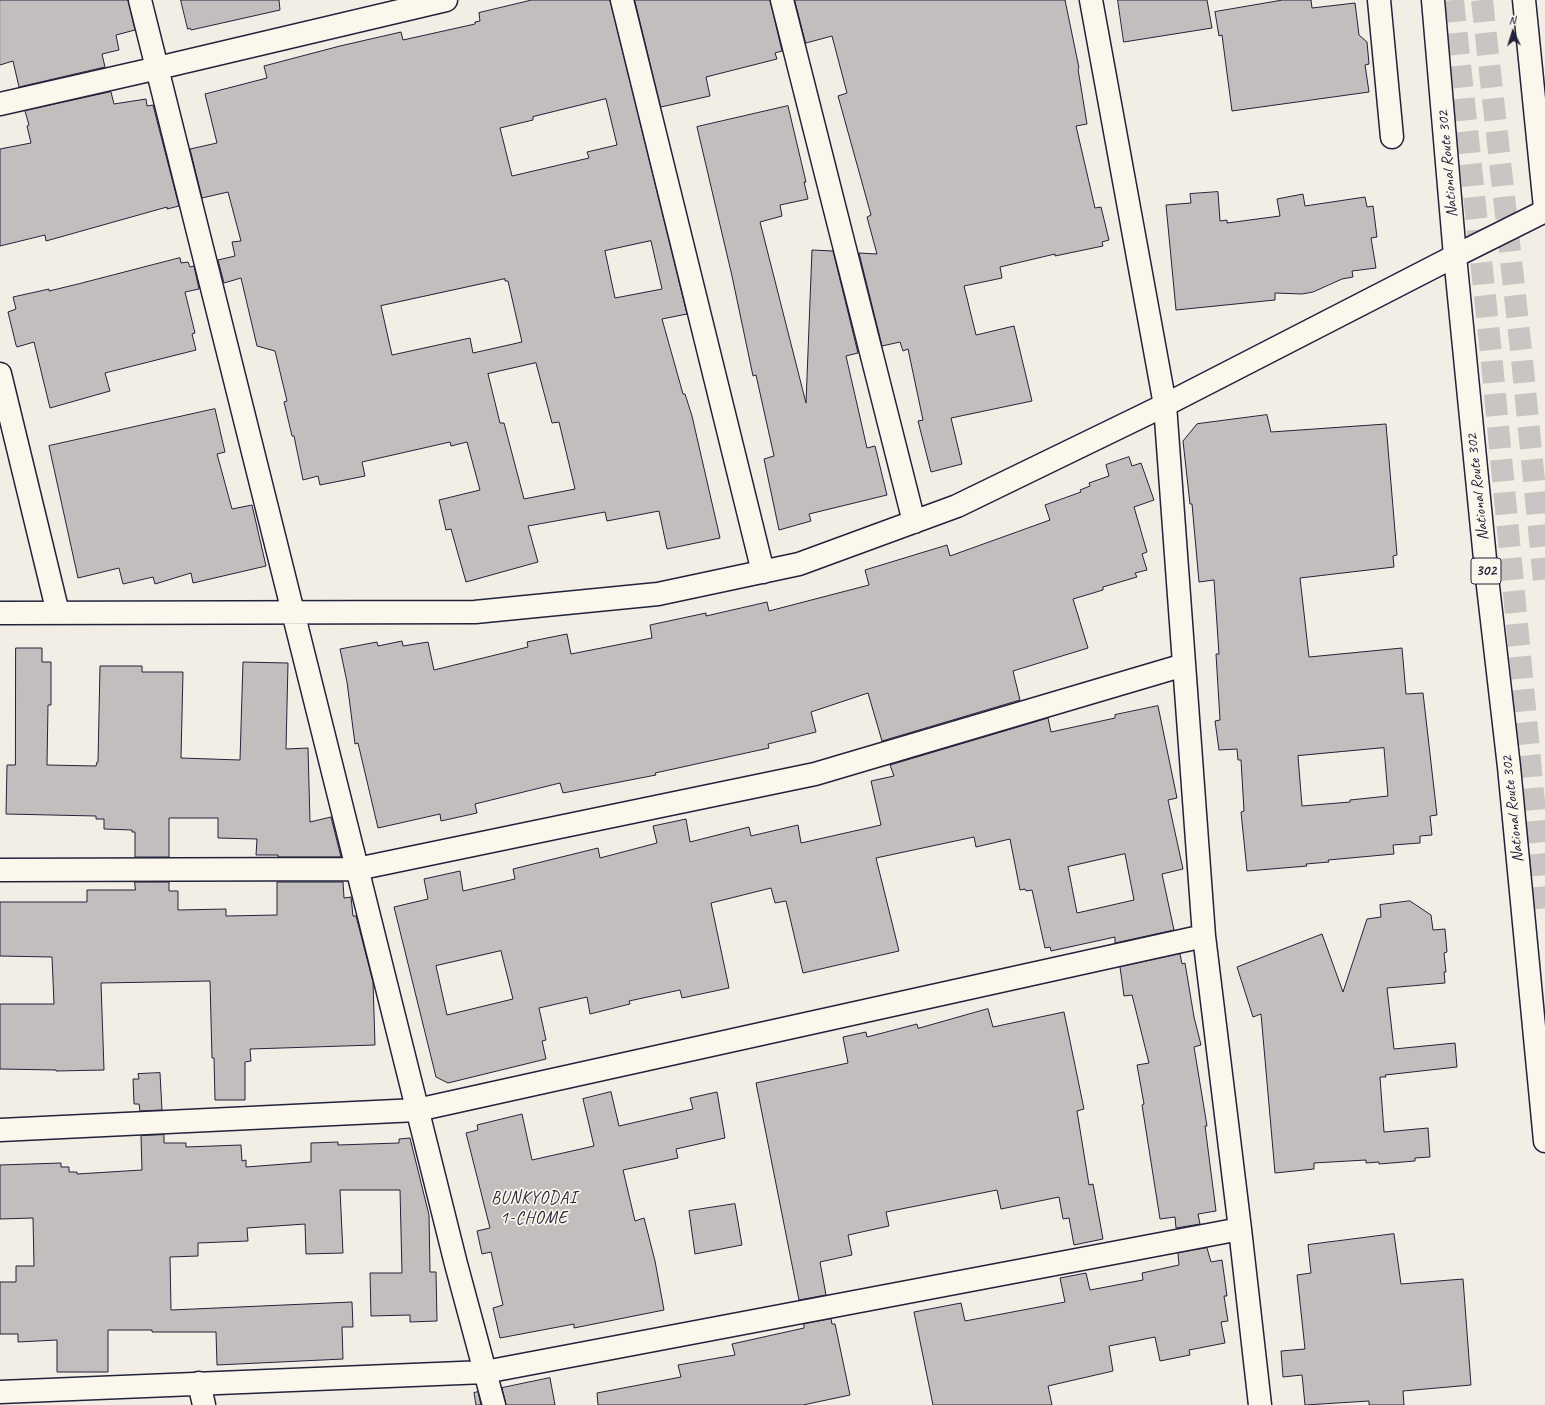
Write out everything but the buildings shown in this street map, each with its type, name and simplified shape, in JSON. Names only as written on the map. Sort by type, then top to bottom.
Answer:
[{"type":"main road","points":[[140,0],[417,1110],[494,1405]]},
{"type":"main road","points":[[0,104],[446,0]]},
{"type":"main road","points":[[622,0],[763,572]]},
{"type":"main road","points":[[782,0],[914,522]]},
{"type":"main road","points":[[1091,0],[1165,406],[1204,936],[1260,1405]]},
{"type":"main road","points":[[1379,0],[1392,137]]},
{"type":"main road","name":"National Route 302","points":[[1433,0],[1455,256],[1486,569],[1509,767],[1545,1140]]},
{"type":"main road","points":[[1524,0],[1545,208]]},
{"type":"main road","points":[[0,613],[475,612],[658,594],[799,564],[957,506],[1165,406],[1545,211]]},
{"type":"main road","points":[[0,374],[58,613]]},
{"type":"main road","points":[[0,870],[357,869],[816,774],[1184,665]]},
{"type":"main road","points":[[0,1130],[417,1110],[1204,936]]},
{"type":"main road","points":[[0,1392],[485,1372],[1240,1229]]},
{"type":"main road","points":[[199,1384],[204,1405]]},
{"type":"tunnel","points":[[1453,0],[1491,353],[1545,917]]},
{"type":"tunnel","points":[[1482,0],[1521,350],[1545,590]]},
{"type":"district","name":"BUNKYODAI 1-CHOME","points":[[534,1209]]}]
